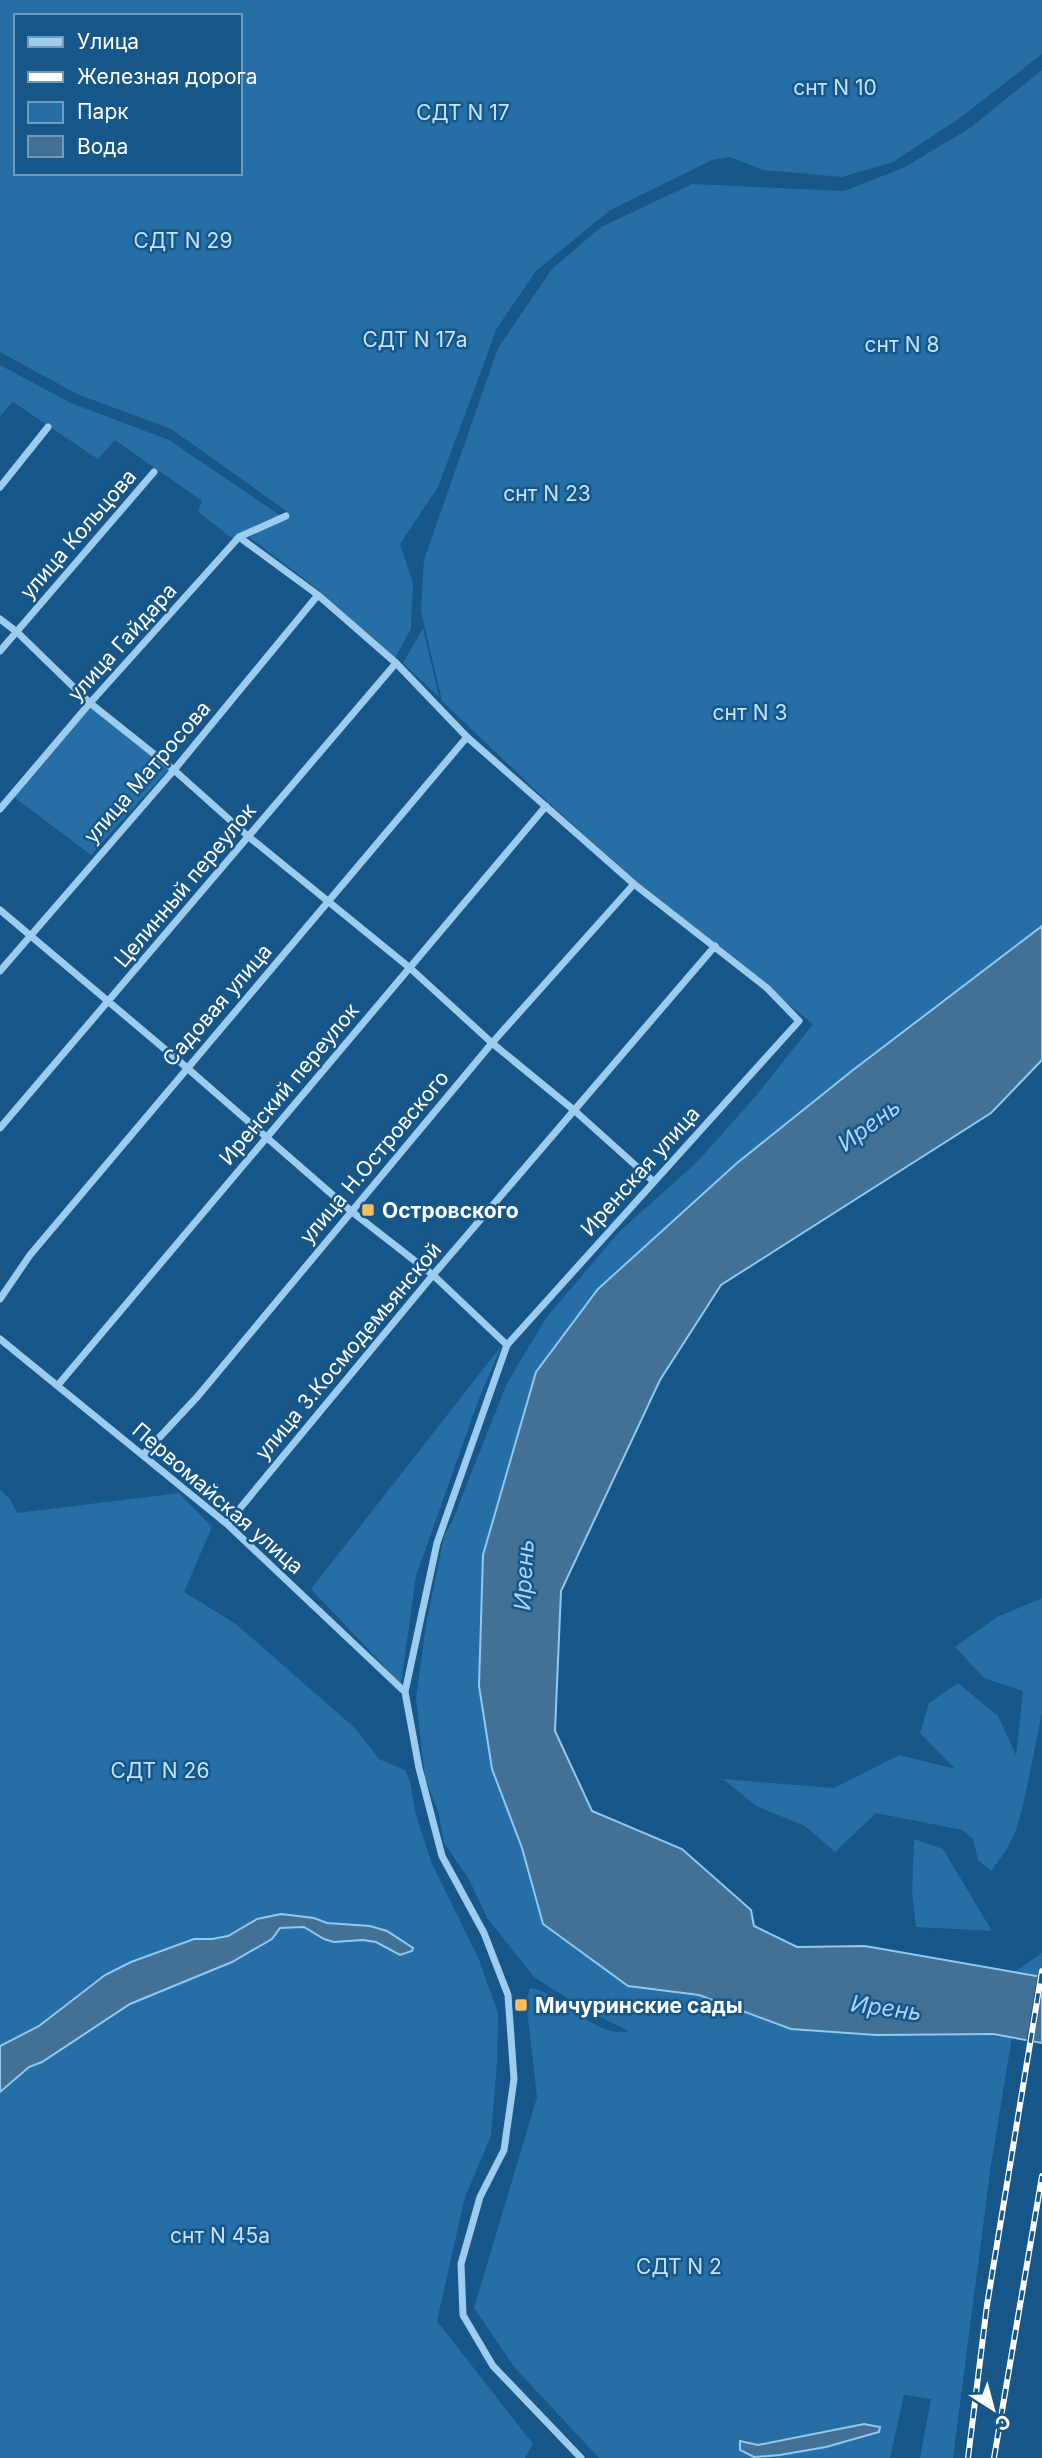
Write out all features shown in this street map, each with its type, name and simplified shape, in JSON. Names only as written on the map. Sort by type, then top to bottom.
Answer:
[{"type":"street","points":[[0,487],[48,427]]},
{"type":"street","name":"улица Кольцова","points":[[0,651],[154,472]]},
{"type":"street","name":"улица Гайдара","points":[[0,809],[90,703],[239,537],[286,516]]},
{"type":"street","points":[[239,537],[318,595],[396,663],[467,737],[634,884],[715,946]]},
{"type":"street","name":"улица Матросова","points":[[0,971],[174,769],[318,595]]},
{"type":"street","points":[[0,619],[90,703],[174,769],[249,836],[410,968],[492,1043],[575,1111],[654,1182]]},
{"type":"street","name":"Целинный переулок","points":[[0,1129],[396,663]]},
{"type":"street","name":"Садовая улица","points":[[0,1299],[30,1255],[186,1067],[467,737]]},
{"type":"street","name":"Иренский переулок","points":[[58,1384],[546,806]]},
{"type":"street","name":"улица Н.Островского","points":[[143,1455],[198,1396],[492,1043],[634,884]]},
{"type":"street","points":[[0,910],[268,1137],[351,1211],[433,1275],[507,1345],[437,1543],[405,1692],[419,1769],[442,1856],[484,1933],[508,1995],[514,2079],[506,2138],[504,2150],[480,2197],[461,2264],[463,2315],[493,2366],[580,2458]]},
{"type":"street","name":"Иренская улица","points":[[507,1345],[799,1021],[767,988],[715,946]]},
{"type":"street","name":"улица З.Космодемьянской","points":[[227,1524],[433,1275],[715,946]]},
{"type":"street","name":"Первомайская улица","points":[[0,1339],[227,1524],[405,1692]]},
{"type":"green space","points":[[0,0],[1042,0],[1042,54],[960,118],[893,162],[842,177],[763,170],[730,157],[712,160],[609,211],[536,271],[497,328],[438,487],[400,544],[413,583],[411,629],[395,658],[320,591],[249,537],[291,517],[286,511],[171,429],[77,394],[0,352]]},
{"type":"green space","points":[[1042,70],[1042,926],[853,1070],[737,1163],[598,1289],[492,1769],[522,1848],[543,1924],[628,1986],[699,1995],[791,2029],[1012,2037],[991,2165],[953,2458],[920,2458],[931,2399],[904,2395],[890,2458],[599,2458],[515,2368],[474,2308],[537,2097],[526,2001],[530,1988],[542,1991],[604,2029],[629,2031],[584,2009],[534,1977],[487,1918],[469,1879],[444,1843],[438,1811],[425,1778],[416,1698],[426,1625],[444,1536],[507,1383],[546,1318],[619,1232],[696,1163],[755,1097],[813,1024],[635,880],[442,701],[421,611],[424,560],[498,348],[552,269],[601,227],[692,184],[844,191],[903,168],[970,128]],"holes":[[[825,2433],[875,2434],[812,2450],[799,2451],[758,2445]]]},
{"type":"green space","points":[[0,365],[71,403],[169,440],[281,516],[233,539],[198,512],[202,501],[115,440],[98,459],[13,402],[0,416]]},
{"type":"green space","points":[[423,628],[439,697],[403,663]]},
{"type":"green space","points":[[91,708],[168,770],[91,855],[14,797]]},
{"type":"green space","points":[[502,1345],[480,1396],[416,1576],[401,1684],[311,1589]]},
{"type":"green space","points":[[0,1490],[10,1499],[17,1513],[179,1493],[212,1527],[184,1592],[236,1624],[356,1729],[379,1759],[405,1770],[432,1864],[478,1957],[498,2013],[491,2136],[465,2197],[437,2321],[533,2444],[525,2458],[0,2458],[0,2092],[29,2067],[42,2062],[130,2004],[232,1962],[272,1939],[280,1928],[304,1927],[334,1942],[376,1942],[400,1955],[370,1926],[327,1923],[314,1918],[281,1914],[257,1919],[228,1936],[194,1939],[0,2046]]},
{"type":"green space","points":[[1042,1598],[1042,1713],[1016,1830],[1007,1849],[991,1871],[978,1860],[973,1839],[962,1830],[876,1813],[835,1852],[805,1826],[756,1806],[723,1779],[834,1788],[899,1755],[955,1769],[920,1733],[929,1703],[958,1683],[998,1716],[1016,1755],[1023,1691],[984,1678],[955,1647],[997,1617]]},
{"type":"green space","points":[[914,1839],[943,1849],[992,1931],[916,1927],[912,1892]]},
{"type":"green space","points":[[1042,1953],[1042,1977],[1014,1972]]},
{"type":"water","name":"Ирень","points":[[1042,926],[1042,1060],[991,1113],[721,1285],[660,1380],[561,1591],[555,1731],[592,1811],[682,1849],[751,1910],[754,1926],[797,1947],[865,1946],[1042,1977],[1042,2043],[993,2034],[876,2035],[791,2029],[699,1995],[628,1986],[543,1924],[522,1848],[492,1769],[479,1686],[483,1555],[536,1372],[598,1289],[737,1163],[853,1070]]},
{"type":"water","points":[[281,1914],[314,1918],[327,1923],[370,1926],[387,1931],[413,1948],[412,1951],[400,1955],[376,1942],[334,1942],[304,1927],[280,1928],[272,1939],[232,1962],[130,2004],[42,2062],[29,2067],[0,2092],[0,2046],[39,2026],[105,1975],[131,1962],[194,1939],[228,1936],[257,1919]]},
{"type":"water","points":[[864,2424],[880,2427],[879,2432],[826,2447],[780,2455],[754,2457],[740,2450],[740,2441],[758,2445]]},
{"type":"pier","points":[[1038,1973],[1042,1973],[1042,1991],[1033,2045],[1026,2043]]},
{"type":"railway","points":[[968,2458],[987,2305],[1042,1971]]},
{"type":"railway","points":[[994,2458],[1042,2176]]},
{"type":"place","name":"Островского","points":[[368,1210]]},
{"type":"place","name":"Мичуринские сады","points":[[521,2005]]},
{"type":"park label","name":"снт N 10","points":[[835,87]]},
{"type":"park label","name":"СДТ N 17","points":[[463,112]]},
{"type":"park label","name":"СДТ N 29","points":[[183,240]]},
{"type":"park label","name":"СДТ N 17а","points":[[415,339]]},
{"type":"park label","name":"снт N 8","points":[[902,344]]},
{"type":"park label","name":"снт N 23","points":[[547,493]]},
{"type":"park label","name":"снт N 3","points":[[750,712]]},
{"type":"park label","name":"СДТ N 26","points":[[160,1770]]},
{"type":"park label","name":"снт N 45а","points":[[220,2235]]},
{"type":"park label","name":"СДТ N 2","points":[[679,2266]]}]
